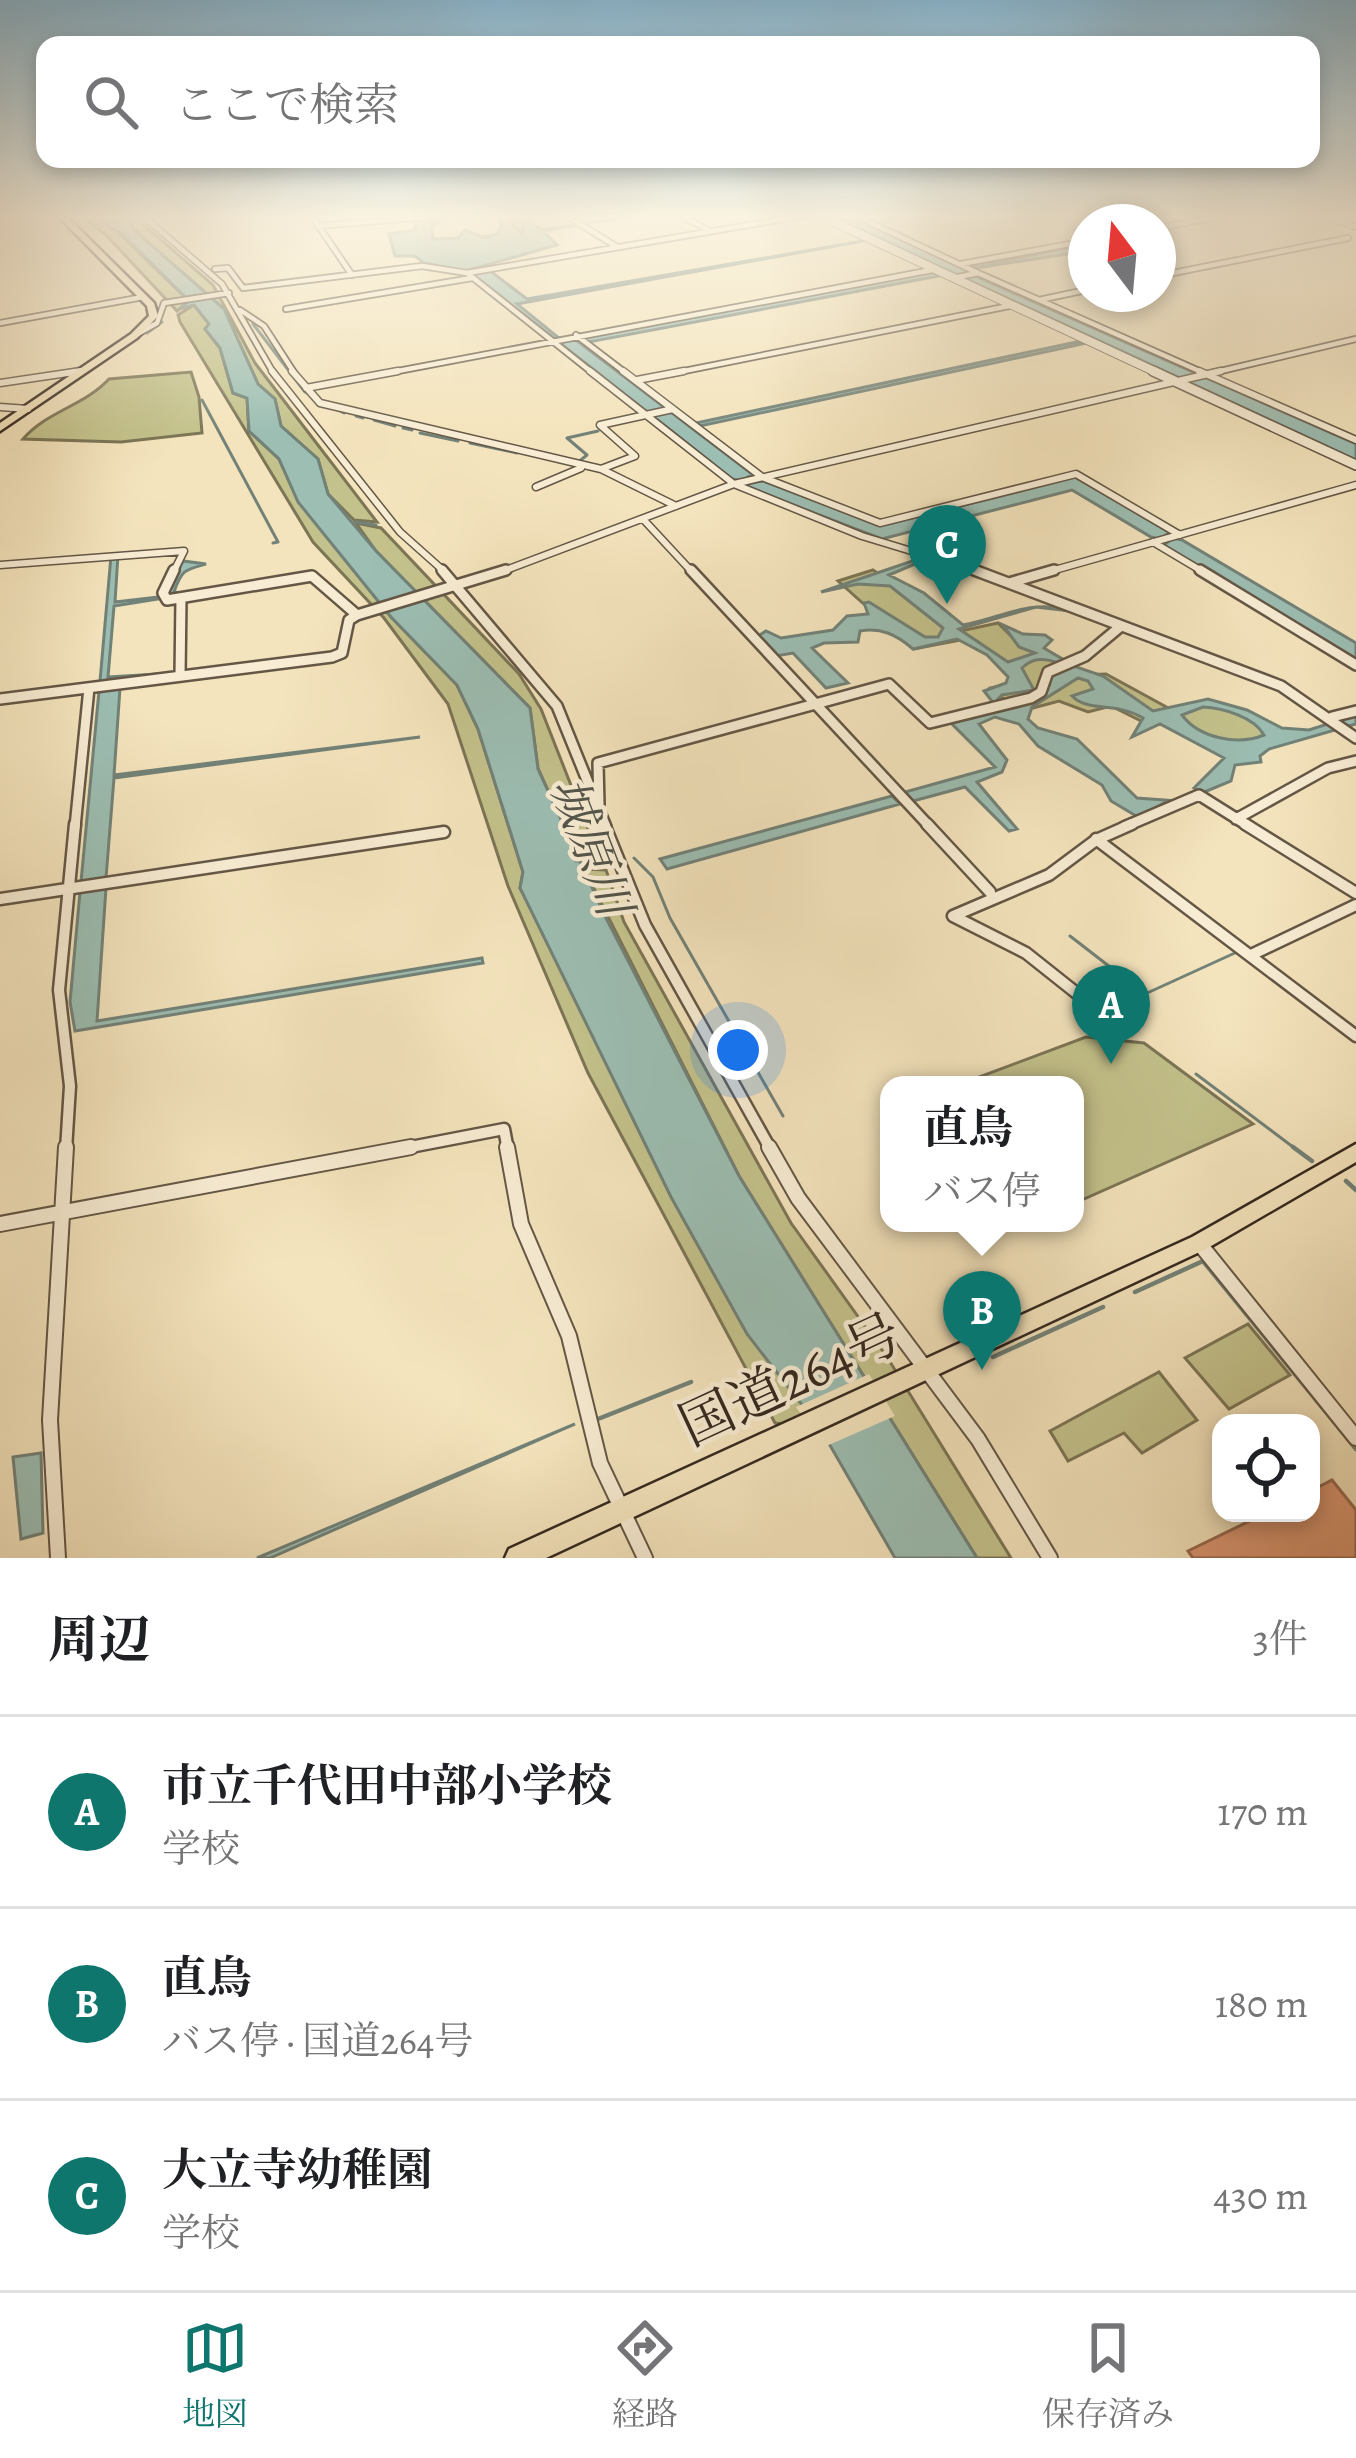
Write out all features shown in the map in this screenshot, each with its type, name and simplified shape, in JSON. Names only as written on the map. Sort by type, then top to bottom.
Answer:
[{"type":"main road","points":[[0,428],[134,336],[154,316],[134,288]]},
{"type":"main road","name":"国道264号","points":[[518,1558],[1199,1243],[1356,1152]]},
{"type":"street","points":[[223,288],[265,362],[400,532],[460,586],[557,706],[645,925],[799,1198],[920,1372],[978,1439],[1050,1558]]},
{"type":"street","points":[[286,309],[405,288]]},
{"type":"street","points":[[486,288],[743,481],[862,536],[1009,583],[1281,686],[1356,738]]},
{"type":"street","points":[[306,388],[835,288]]},
{"type":"street","points":[[974,288],[1356,465]]},
{"type":"street","points":[[1011,288],[1356,440]]},
{"type":"street","points":[[134,336],[157,323],[164,303],[229,293]]},
{"type":"street","points":[[1039,300],[1068,294]]},
{"type":"street","points":[[0,323],[143,297]]},
{"type":"street","points":[[236,306],[264,326],[281,358],[329,406],[601,470],[676,506]]},
{"type":"street","points":[[637,380],[1009,306]]},
{"type":"street","points":[[576,335],[762,477],[880,524],[1076,474],[1356,665]]},
{"type":"street","points":[[0,699],[332,657],[343,653],[349,620],[361,614],[446,591],[743,481],[1356,339]]},
{"type":"street","points":[[0,383],[85,370]]},
{"type":"street","points":[[0,407],[28,409]]},
{"type":"street","points":[[601,470],[635,456],[600,425],[674,409]]},
{"type":"street","points":[[536,487],[581,468]]},
{"type":"street","points":[[1009,583],[1356,485]]},
{"type":"street","points":[[643,518],[990,892]]},
{"type":"street","points":[[0,565],[184,551],[164,597],[312,576],[361,614]]},
{"type":"street","points":[[180,676],[181,598]]},
{"type":"street","points":[[599,815],[598,763],[890,685],[930,723],[1041,692],[1048,672],[1085,656],[1121,626]]},
{"type":"street","points":[[58,1558],[50,1420],[70,1086],[59,990],[89,688]]},
{"type":"street","points":[[1337,723],[1356,711]]},
{"type":"street","points":[[1236,819],[1328,768],[1356,761]]},
{"type":"street","points":[[1089,1003],[1026,953],[953,916],[990,892],[1051,874],[1096,839],[1161,817],[1199,795],[1356,893]]},
{"type":"street","points":[[0,899],[444,832]]},
{"type":"street","points":[[1096,839],[1356,1036]]},
{"type":"street","points":[[1251,956],[1356,905]]},
{"type":"street","points":[[0,1223],[504,1129],[521,1223],[568,1336],[601,1463],[645,1558]]},
{"type":"street","points":[[1199,1243],[1356,1438]]},
{"type":"shaded area","points":[[155,288],[175,288],[190,302],[177,311]]},
{"type":"shaded area","points":[[200,288],[214,288],[255,363],[377,522],[354,520],[328,494],[318,459],[281,426],[275,399],[258,384],[224,309]]},
{"type":"shaded area","points":[[194,305],[220,348],[233,393],[247,398],[249,431],[279,459],[299,502],[391,617],[457,685],[478,729],[523,872],[520,888],[820,1428],[775,1423],[588,1073],[508,886],[448,704],[384,618],[313,542],[180,322],[178,315]]},
{"type":"shaded area","points":[[191,372],[202,433],[121,442],[23,439],[109,379]]},
{"type":"shaded area","points":[[356,523],[381,528],[519,674],[541,709],[598,854],[575,851],[538,768],[530,708],[376,551]]},
{"type":"shaded area","points":[[873,570],[961,631],[998,623],[1021,646],[1038,647],[1078,675],[1106,674],[1172,710],[1214,703],[1293,738],[1236,760],[1160,720],[1147,724],[1111,706],[1088,712],[1059,701],[1018,712],[991,688],[1021,682],[971,638],[914,649],[838,581]]},
{"type":"shaded area","points":[[584,869],[606,870],[624,922],[791,1223],[887,1357],[1011,1558],[977,1558],[739,1176]]},
{"type":"shaded area","points":[[1086,1037],[1144,1043],[1253,1124],[1084,1199],[1084,1076],[982,1076]]},
{"type":"shaded area","points":[[1248,1324],[1290,1375],[1229,1409],[1185,1358]]},
{"type":"shaded area","points":[[1159,1372],[1197,1420],[1142,1453],[1124,1433],[1068,1461],[1050,1431]]},
{"type":"water","points":[[176,288],[200,288],[224,309],[258,384],[275,399],[281,426],[318,459],[328,494],[376,551],[530,708],[538,769],[606,918],[739,1176],[977,1558],[895,1558],[820,1428],[747,1334],[671,1197],[520,888],[523,872],[478,729],[457,685],[391,617],[298,502],[279,459],[249,431],[247,398],[233,393],[220,348],[205,329],[209,324],[194,305],[179,309],[189,301]]},
{"type":"water","points":[[490,288],[512,288],[527,299],[606,288],[517,304],[560,339],[572,337],[664,407],[660,411],[672,413],[752,474],[747,478],[752,482],[763,481],[881,526],[1075,477],[1169,532],[1165,536],[1182,540],[1356,643],[1356,660],[1164,545],[1169,541],[1151,537],[1072,490],[882,539],[744,486],[748,482],[732,479],[654,417],[659,414],[646,411]]},
{"type":"water","points":[[839,288],[876,288],[589,342],[581,336]]},
{"type":"water","points":[[985,288],[1001,288],[1356,444],[1356,460]]},
{"type":"water","points":[[1082,344],[700,426],[696,423]]},
{"type":"water","points":[[118,555],[115,602],[167,596],[183,561],[206,564],[189,569],[179,579],[174,592],[189,594],[114,606],[108,677],[174,673],[100,681],[111,556]]},
{"type":"water","points":[[921,558],[927,559],[889,575],[924,593],[963,625],[1034,607],[959,629],[1008,662],[1035,653],[1019,647],[1003,625],[1023,634],[1045,635],[1052,640],[1044,648],[1064,660],[1026,664],[1022,668],[1034,690],[1002,695],[998,699],[1002,704],[1041,698],[1051,675],[1071,665],[1103,676],[1153,711],[1208,699],[1247,710],[1282,728],[1309,730],[1356,715],[1356,724],[1269,749],[1260,756],[1261,762],[1235,765],[1231,781],[1202,793],[1194,788],[1224,758],[1160,724],[1132,737],[1143,718],[1079,701],[1072,696],[1093,689],[1078,678],[1032,707],[1028,719],[1038,728],[1077,739],[1137,798],[1179,801],[1138,817],[1111,801],[1102,785],[1038,746],[1019,724],[995,717],[979,724],[1007,760],[1002,772],[977,782],[1017,829],[1009,831],[965,787],[913,801],[905,792],[995,767],[950,722],[995,705],[984,691],[1006,683],[1008,677],[987,655],[957,639],[913,649],[888,633],[868,630],[860,631],[858,642],[812,648],[848,683],[826,688],[793,653],[776,656],[758,636],[766,631],[781,638],[833,630],[847,616],[868,614],[864,603],[869,602],[925,637],[938,637],[943,628],[890,586],[858,584],[821,592]],"holes":[[[1203,707],[1246,718],[1264,735],[1220,738],[1198,729],[1182,715]]]},
{"type":"water","points":[[120,688],[114,775],[420,737],[114,778],[106,878],[81,882],[99,691]]},
{"type":"water","points":[[892,796],[900,804],[667,869],[660,859]]},
{"type":"water","points":[[106,888],[97,1021],[482,958],[483,963],[75,1031],[70,1002],[80,892]]},
{"type":"water","points":[[575,1424],[270,1558],[257,1558]]},
{"type":"water","points":[[41,1453],[43,1533],[21,1539],[13,1457]]},
{"type":"pier","points":[[869,1374],[895,1416],[824,1447],[796,1407]]},
{"type":"building","points":[[1332,1480],[1356,1510],[1356,1558],[1193,1558],[1188,1551],[1248,1522],[1320,1522],[1320,1486]]},
{"type":"waterway","points":[[147,333],[162,322]]},
{"type":"waterway","points":[[253,324],[305,392],[344,413]]},
{"type":"waterway","points":[[202,400],[278,542],[273,543]]},
{"type":"waterway","points":[[356,416],[363,418]]},
{"type":"waterway","points":[[374,420],[395,426]]},
{"type":"waterway","points":[[403,428],[412,430]]},
{"type":"waterway","points":[[577,463],[587,455],[567,438],[598,431]]},
{"type":"waterway","points":[[420,433],[458,441]]},
{"type":"waterway","points":[[470,443],[517,453]]},
{"type":"waterway","points":[[355,522],[376,525]]},
{"type":"waterway","name":"城原川","points":[[634,858],[653,877],[670,918],[783,1116]]},
{"type":"waterway","name":"城原川","points":[[576,861],[598,861]]},
{"type":"waterway","points":[[1070,936],[1145,994],[1237,952]]},
{"type":"waterway","points":[[1196,1074],[1294,1147]]},
{"type":"waterway","points":[[1294,1147],[1312,1161]]},
{"type":"waterway","points":[[1294,1147],[1297,1150]]},
{"type":"waterway","points":[[1346,1181],[1356,1190]]},
{"type":"waterway","points":[[1135,1292],[1203,1261],[1356,1449]]},
{"type":"waterway","points":[[993,1357],[1103,1307]]},
{"type":"waterway","points":[[598,1419],[691,1382]]},
{"type":"place","name":"大立寺幼稚園","points":[[947,604]]},
{"type":"place","name":"市立千代田中部小学校","points":[[1111,1064]]},
{"type":"place","name":"直鳥","points":[[982,1370]]}]
